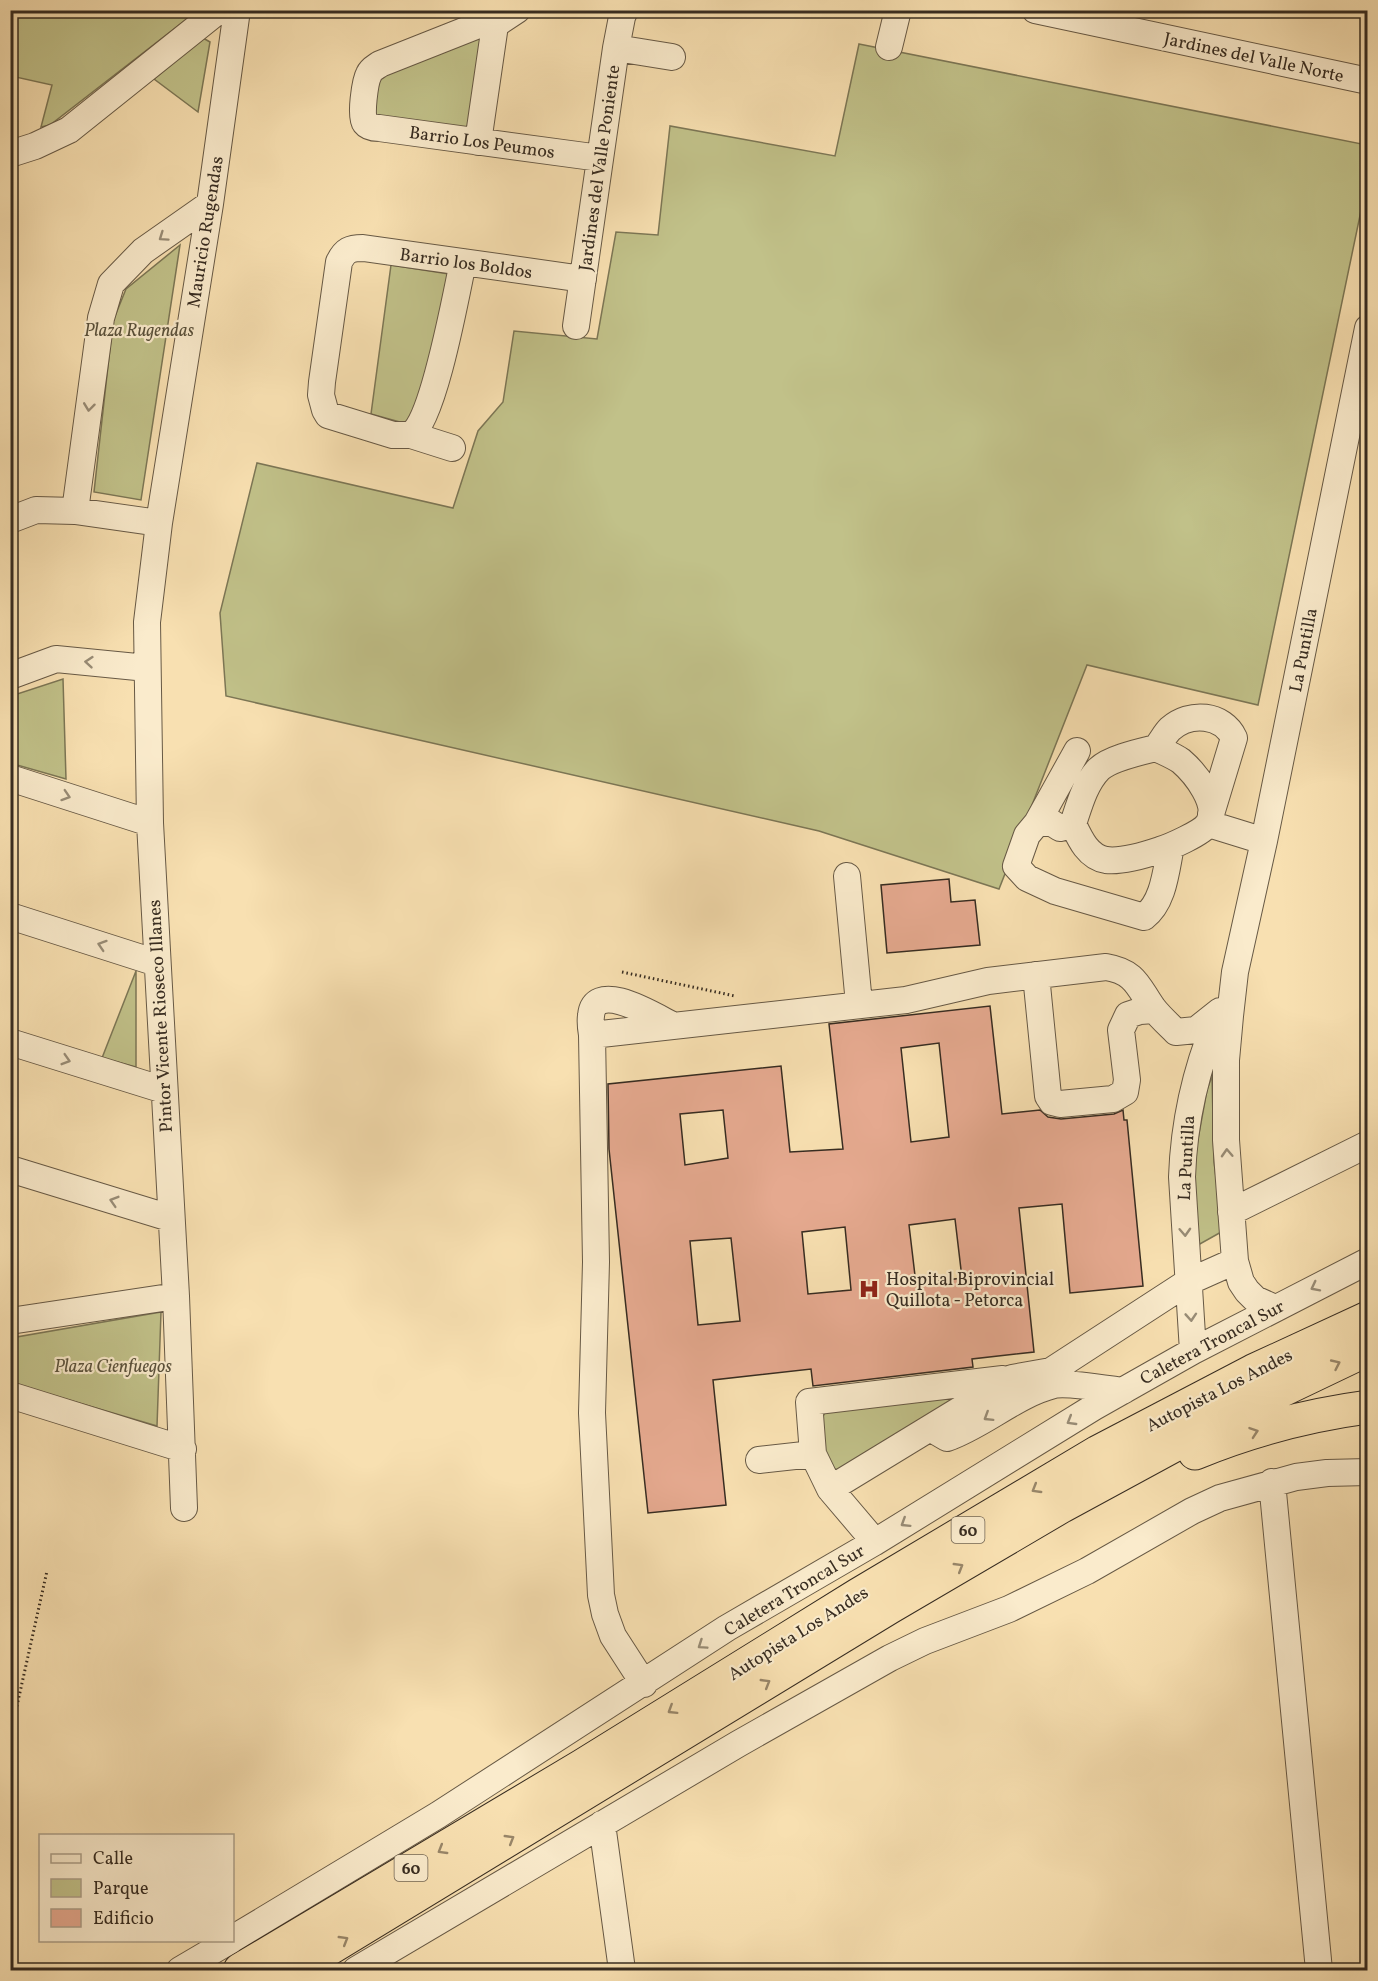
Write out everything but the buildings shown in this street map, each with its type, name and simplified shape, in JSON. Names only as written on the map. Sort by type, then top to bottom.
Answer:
[{"type":"highway","name":"Autopista Los Andes","points":[[240,1971],[582,1766],[858,1595],[1098,1452],[1253,1371],[1368,1318]]},
{"type":"highway","name":"Autopista Los Andes","points":[[294,1971],[890,1607],[1062,1506],[1226,1417],[1368,1349]]},
{"type":"highway","points":[[1062,1506],[1201,1450],[1267,1427],[1308,1417],[1368,1407]]},
{"type":"street","points":[[10,154],[35,146],[69,130],[219,10]]},
{"type":"street","name":"Mauricio Rugendas","points":[[159,523],[210,204],[237,10]]},
{"type":"street","points":[[478,142],[493,26],[517,10]]},
{"type":"street","name":"Jardines del Valle Poniente","points":[[576,326],[616,48],[622,16],[626,10]]},
{"type":"street","points":[[889,47],[898,10]]},
{"type":"street","name":"Jardines del Valle Norte","points":[[1035,10],[1368,81]]},
{"type":"street","name":"Barrio Los Peumos","points":[[493,26],[490,23],[481,24],[380,64],[371,70],[367,76],[362,116],[365,124],[370,127],[600,158]]},
{"type":"street","points":[[616,48],[672,57]]},
{"type":"street","points":[[75,511],[101,318],[111,284],[143,251],[210,204]]},
{"type":"street","name":"Barrio los Boldos","points":[[411,435],[393,435],[371,429],[328,415],[325,410],[321,395],[322,382],[338,273],[343,254],[349,249],[363,248],[583,279]]},
{"type":"street","points":[[411,435],[422,419],[442,361],[463,262]]},
{"type":"street","name":"La Puntilla","points":[[1275,1308],[1255,1299],[1247,1291],[1241,1282],[1235,1261],[1226,1103],[1226,1060],[1235,972],[1264,841],[1368,328]]},
{"type":"street","points":[[411,435],[452,448]]},
{"type":"street","points":[[10,520],[36,510],[75,511],[159,523]]},
{"type":"street","name":"Pintor Vicente Rioseco Illanes","points":[[159,523],[147,622],[150,824],[176,1296],[184,1508]]},
{"type":"street","points":[[10,676],[56,659],[147,668]]},
{"type":"street","points":[[1156,748],[1171,728],[1192,717],[1211,718],[1229,728],[1234,738],[1210,819],[1201,830],[1171,846],[1140,857],[1105,860],[1083,847],[1073,824],[1082,795],[1100,769],[1129,754],[1156,748],[1180,760],[1197,778],[1209,796],[1210,819]]},
{"type":"street","points":[[1077,751],[1037,823],[1027,835],[1016,866],[1027,878],[1055,891],[1144,917],[1153,910],[1160,895],[1171,846]]},
{"type":"street","points":[[10,778],[150,824]]},
{"type":"street","points":[[1210,819],[1264,841]]},
{"type":"street","points":[[1037,823],[1052,823],[1060,828],[1073,824]]},
{"type":"street","points":[[847,876],[859,1004]]},
{"type":"street","points":[[10,916],[157,963]]},
{"type":"street","points":[[592,1035],[906,1000],[988,981],[1042,982],[1106,967],[1119,969],[1135,979],[1154,1010],[1176,1032],[1196,1074]]},
{"type":"street","name":"La Puntilla","points":[[1193,1351],[1182,1177],[1183,1151],[1196,1074],[1235,972]]},
{"type":"street","points":[[1042,982],[1048,1096],[1052,1102],[1060,1104],[1113,1099],[1125,1092],[1127,1080],[1121,1029],[1128,1015],[1154,1010]]},
{"type":"street","points":[[644,1684],[613,1636],[605,1614],[602,1595],[592,1413],[596,1262],[591,1015],[599,1001],[612,998],[642,1009],[672,1025]]},
{"type":"street","points":[[1176,1032],[1196,1030],[1220,1011]]},
{"type":"street","points":[[10,1042],[164,1090]]},
{"type":"street","points":[[1232,1212],[1368,1144]]},
{"type":"street","points":[[10,1170],[170,1218]]},
{"type":"street","points":[[875,1542],[830,1489],[813,1454],[809,1402],[1012,1378],[1051,1371],[1188,1282],[1235,1261]]},
{"type":"street","name":"Caletera Troncal Sur","points":[[234,1939],[438,1815],[644,1684],[727,1628],[875,1542],[1007,1459],[1193,1351],[1368,1261]]},
{"type":"street","points":[[10,1321],[176,1296]]},
{"type":"street","points":[[830,1489],[1012,1378]]},
{"type":"street","points":[[935,1431],[947,1438],[965,1431],[1020,1399],[1055,1385],[1123,1391]]},
{"type":"street","points":[[10,1395],[183,1449]]},
{"type":"street","points":[[759,1460],[813,1454]]},
{"type":"street","points":[[356,1971],[758,1732],[890,1658],[925,1641],[1008,1609],[1087,1572],[1192,1511],[1220,1498],[1272,1482],[1327,1473],[1368,1472]]},
{"type":"street","points":[[1272,1482],[1319,1971]]},
{"type":"street","points":[[602,1824],[622,1971]]},
{"type":"street","name":"Caletera Troncal Sur","points":[[180,1971],[229,1942]]},
{"type":"path","points":[[621,972],[745,998],[749,1016]]},
{"type":"path","points":[[10,1737],[47,1571]]},
{"type":"green space","points":[[159,10],[188,18],[50,125],[41,127],[52,85],[11,76],[11,11]]},
{"type":"green space","points":[[484,33],[468,128],[369,114],[375,74]]},
{"type":"green space","points":[[203,38],[210,42],[198,112],[154,79]]},
{"type":"green space","points":[[859,44],[1367,145],[1367,182],[1258,705],[1087,665],[999,889],[819,831],[226,696],[220,613],[257,463],[453,508],[478,431],[503,402],[514,331],[597,339],[616,232],[658,235],[670,126],[835,156]]},
{"type":"green space","name":"Plaza Rugendas","points":[[180,245],[141,500],[94,492],[113,321],[126,289]]},
{"type":"green space","points":[[391,265],[449,274],[435,356],[407,424],[371,414]]},
{"type":"green space","points":[[63,679],[66,779],[10,763],[11,696]]},
{"type":"green space","points":[[136,971],[136,1067],[102,1058]]},
{"type":"green space","points":[[1212,1076],[1214,1162],[1223,1231],[1191,1249],[1190,1183],[1207,1090]]},
{"type":"green space","name":"Plaza Cienfuegos","points":[[161,1312],[157,1426],[11,1383],[11,1338]]},
{"type":"green space","points":[[955,1394],[956,1402],[839,1471],[827,1465],[820,1422],[827,1409]]},
{"type":"place","name":"Hospital Biprovincial Quillota - Petorca","points":[[869,1289]]}]
